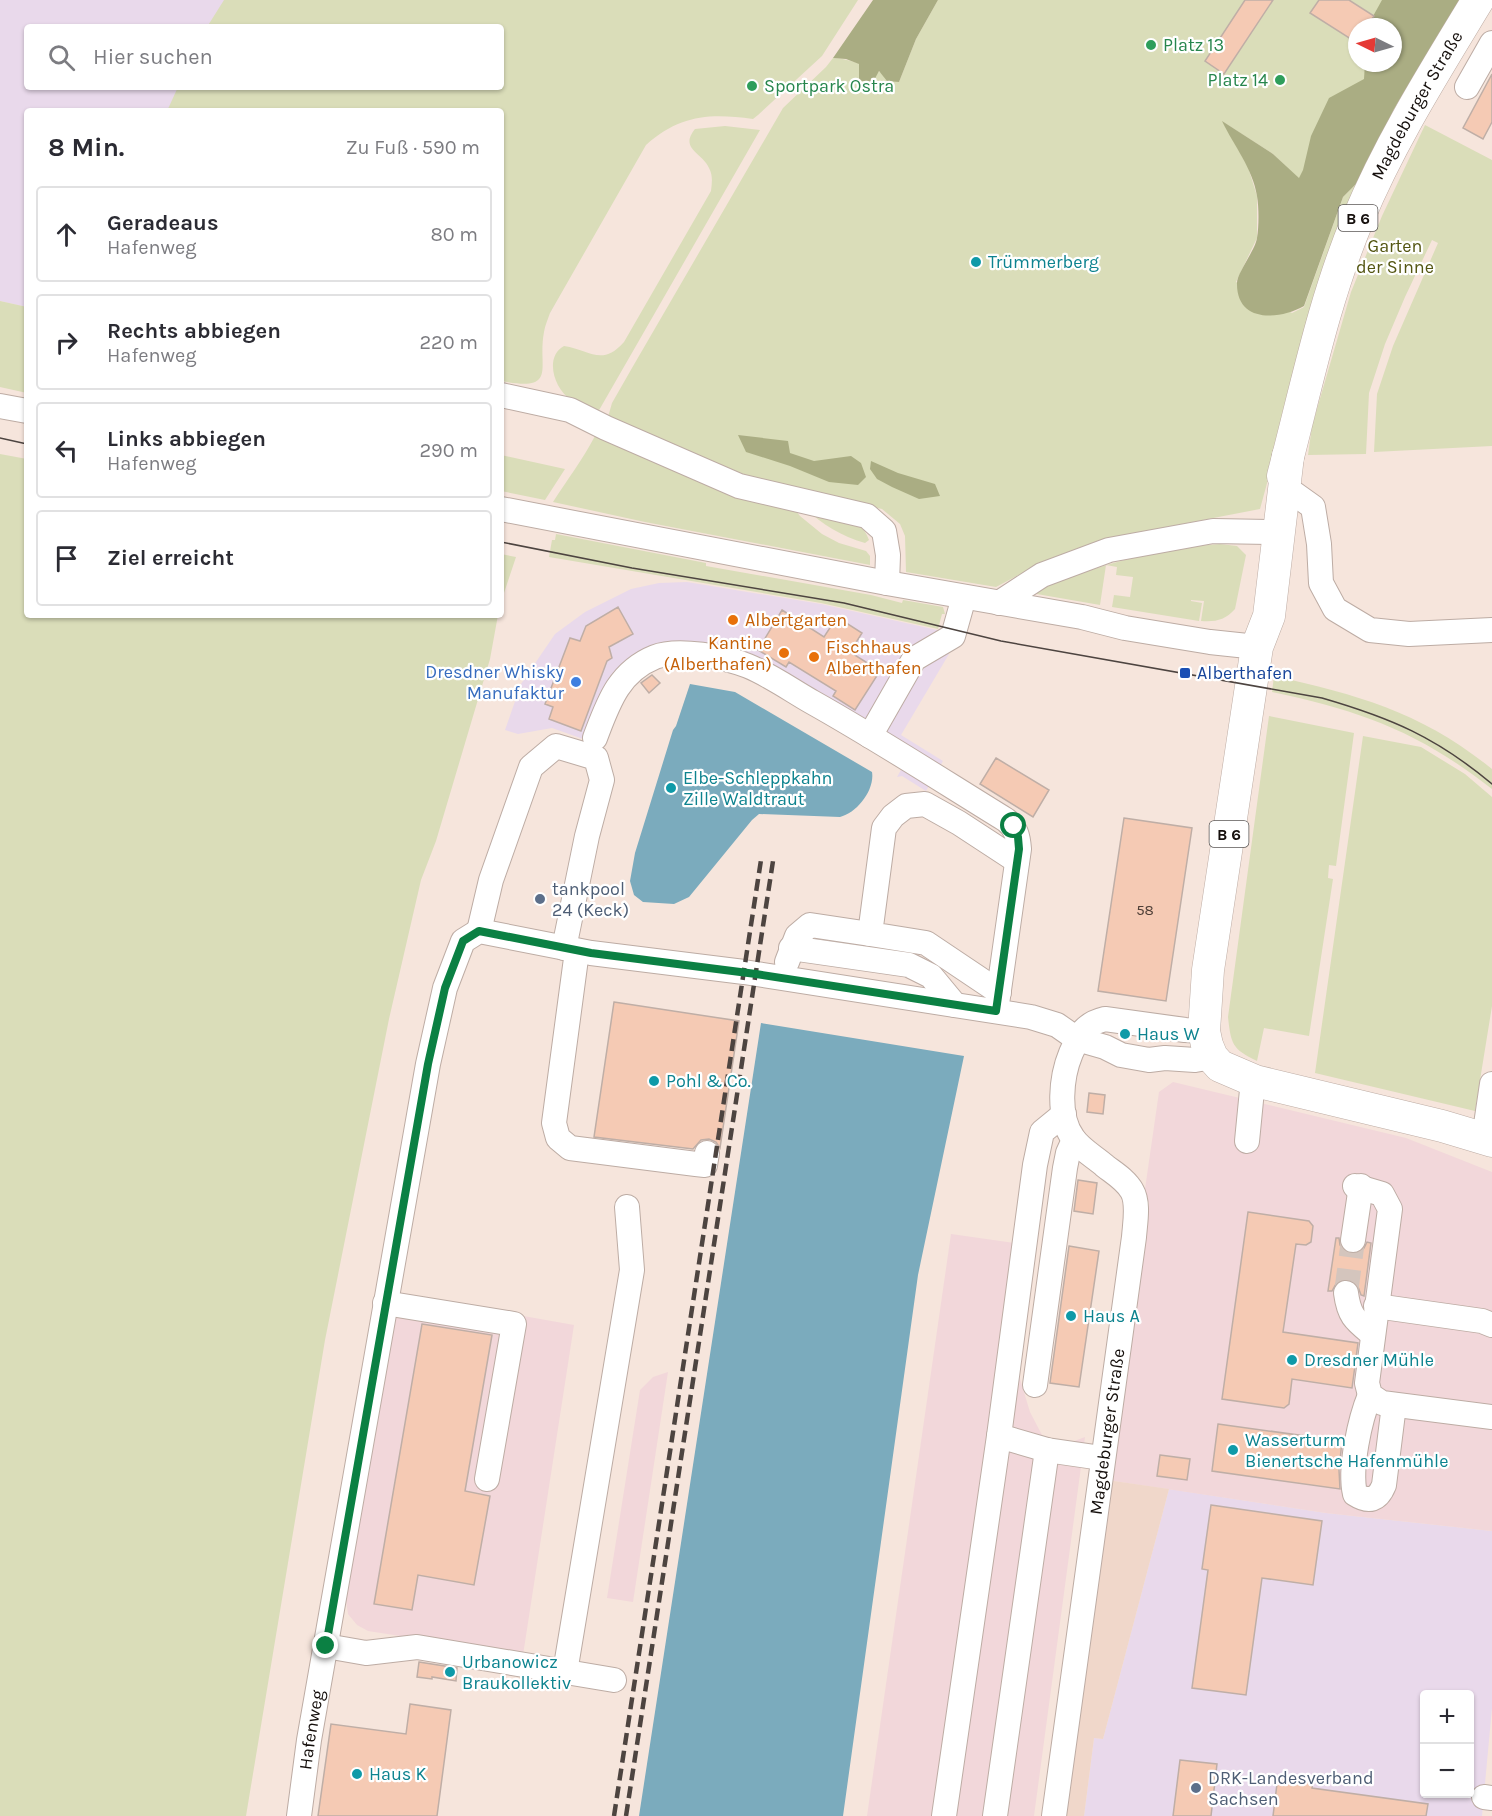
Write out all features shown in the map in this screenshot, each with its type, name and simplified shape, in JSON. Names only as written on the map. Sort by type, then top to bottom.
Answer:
[{"type":"main road","name":"Magdeburger Straße","points":[[1255,662],[1254,613],[1269,532],[1288,456],[1322,358],[1322,319],[1358,218],[1404,123],[1478,0]]},
{"type":"main road","name":"Magdeburger Straße","points":[[1255,662],[1269,616],[1288,456]]},
{"type":"main road","name":"B 6","points":[[1208,1044],[1208,970],[1255,662]]},
{"type":"main road","points":[[1208,1044],[1220,1066],[1253,1080],[1488,1140]]},
{"type":"street","points":[[1467,87],[1492,43]]},
{"type":"street","points":[[504,396],[570,410],[739,486],[867,516],[884,531],[888,555],[886,583]]},
{"type":"street","points":[[0,406],[24,410]]},
{"type":"street","points":[[1285,487],[1313,507],[1319,544],[1321,583],[1335,609],[1370,630],[1409,634],[1492,630]]},
{"type":"street","points":[[504,510],[1196,640],[1255,662]]},
{"type":"street","points":[[999,603],[1042,575],[1109,550],[1213,531],[1269,532]]},
{"type":"street","points":[[870,735],[914,659],[954,636],[964,597]]},
{"type":"street","points":[[595,738],[613,693],[634,668],[656,656],[678,654],[717,657],[749,666],[870,735],[1014,826],[1018,837],[1017,861],[998,1001]]},
{"type":"street","points":[[706,1153],[705,1165],[570,1148],[558,1138],[554,1123],[571,950],[588,836],[602,780],[596,758],[556,746],[531,767],[491,880],[479,931],[571,950],[784,978],[955,1005],[998,1001]]},
{"type":"street","points":[[870,934],[884,828],[893,816],[906,806],[925,804],[1017,861]]},
{"type":"street","points":[[784,978],[796,936],[810,925],[870,934],[926,943],[998,1001],[1031,1017],[1057,1025],[1077,1039],[1105,1047],[1121,1055],[1149,1060],[1165,1058],[1195,1060],[1208,1044],[1185,1030],[1105,1019],[1092,1022],[1077,1039]]},
{"type":"street","name":"Hafenweg","points":[[299,1816],[309,1740],[428,1064],[445,988],[463,941],[479,931]]},
{"type":"street","points":[[791,948],[909,965],[931,976],[955,1005]]},
{"type":"street","name":"Magdeburger Straße","points":[[1054,1816],[1134,1237],[1136,1208],[1133,1192],[1074,1140],[1068,1130],[1064,1114],[1064,1082],[1068,1061],[1077,1039]]},
{"type":"street","points":[[1247,1141],[1249,1101],[1253,1080]]},
{"type":"street","points":[[1488,1140],[1492,1084]]},
{"type":"street","points":[[944,1816],[999,1436],[1035,1165],[1042,1132],[1064,1114]]},
{"type":"street","points":[[1035,1385],[1065,1168],[1074,1140]]},
{"type":"street","points":[[1353,1240],[1358,1186],[1382,1194],[1390,1209],[1366,1383],[1370,1395],[1382,1403],[1492,1417]]},
{"type":"street","points":[[565,1672],[632,1270],[627,1207]]},
{"type":"street","points":[[1346,1293],[1347,1306],[1353,1318],[1372,1334]]},
{"type":"street","points":[[385,1303],[514,1324],[487,1479]]},
{"type":"street","points":[[1376,1306],[1482,1321],[1492,1325]]},
{"type":"street","points":[[1370,1395],[1361,1415],[1352,1482],[1355,1494],[1362,1498],[1372,1499],[1380,1494],[1384,1485],[1394,1405]]},
{"type":"street","points":[[999,1436],[1047,1450],[1102,1458]]},
{"type":"street","points":[[995,1816],[1047,1450]]},
{"type":"street","points":[[326,1646],[366,1653],[417,1647],[614,1680]]},
{"type":"shaded area","points":[[0,0],[600,0],[566,283],[550,313],[504,123],[504,108],[24,108],[24,306],[0,301]]},
{"type":"shaded area","points":[[687,582],[821,604],[937,630],[949,654],[901,735],[943,761],[926,791],[902,776],[897,777],[902,768],[747,675],[656,647],[586,740],[552,728],[518,734],[505,730],[521,684],[555,634],[585,612],[631,589],[659,583]]},
{"type":"shaded area","points":[[1173,1082],[1406,1138],[1492,1172],[1492,1531],[1326,1513],[1107,1480],[1149,1204],[1145,1189],[1159,1092]]},
{"type":"shaded area","points":[[951,1234],[1029,1245],[1018,1342],[1020,1379],[1030,1412],[1046,1439],[1069,1443],[1085,1437],[1034,1816],[867,1816]]},
{"type":"shaded area","points":[[399,1294],[574,1325],[523,1655],[368,1631],[357,1625],[348,1614],[346,1601]]},
{"type":"shaded area","points":[[668,1372],[633,1602],[607,1598],[640,1390],[653,1377]]},
{"type":"shaded area","points":[[1107,1480],[1169,1489],[1103,1739],[1094,1738],[1084,1816],[1054,1816]]},
{"type":"shaded area","points":[[1169,1489],[1326,1513],[1492,1531],[1492,1708],[1482,1816],[1084,1816],[1094,1738],[1103,1739]]},
{"type":"green space","points":[[224,0],[858,0],[822,56],[753,119],[722,116],[696,118],[671,127],[646,145],[550,313],[544,332],[542,374],[538,380],[519,384],[504,382],[504,108],[168,108],[177,90],[504,90],[504,24],[209,24]]},
{"type":"green space","points":[[873,0],[938,0],[916,39],[899,82],[887,81],[879,71],[872,84],[859,80],[859,64],[846,59],[833,58]]},
{"type":"green space","points":[[938,0],[1463,0],[1410,82],[1384,134],[1275,454],[1260,509],[1125,535],[1076,549],[1047,560],[996,587],[906,572],[905,536],[900,524],[882,509],[751,481],[608,417],[612,403],[783,108],[833,58],[858,63],[899,82],[916,39]],"holes":[[[1223,122],[1273,154],[1298,178],[1362,178],[1343,197],[1304,307],[1292,313],[1236,282],[1257,238],[1257,196],[1248,167]]]},
{"type":"green space","points":[[1382,0],[1463,0],[1394,109],[1363,177],[1343,197],[1304,306],[1283,314],[1261,315],[1252,312],[1244,306],[1239,297],[1237,280],[1257,238],[1257,196],[1252,176],[1222,121],[1273,154],[1299,178],[1311,136],[1329,98],[1364,79],[1364,72],[1402,72],[1402,18],[1372,18]]},
{"type":"green space","name":"Garten der Sinne","points":[[1425,125],[1492,160],[1492,446],[1374,452],[1377,394],[1393,346],[1438,243],[1432,240],[1385,344],[1369,393],[1366,454],[1308,455],[1312,426],[1351,292],[1382,216]]},
{"type":"green space","points":[[725,126],[760,130],[598,412],[574,402],[565,395],[556,381],[554,358],[564,346],[602,355],[616,350],[624,342],[711,191],[710,171],[706,163],[693,150],[689,141],[691,136],[695,129]]},
{"type":"green space","points":[[0,301],[24,306],[24,392],[0,387]]},
{"type":"green space","points":[[738,435],[788,441],[790,453],[814,461],[851,456],[861,463],[866,477],[858,485],[829,482],[746,452]]},
{"type":"green space","points":[[595,436],[720,488],[792,506],[800,516],[822,534],[839,543],[866,551],[870,556],[870,565],[553,502]]},
{"type":"green space","points":[[0,454],[24,458],[24,618],[497,618],[490,659],[436,841],[421,880],[389,1019],[325,1340],[246,1816],[0,1816]]},
{"type":"green space","points":[[504,456],[565,469],[545,500],[504,492]]},
{"type":"green space","points":[[871,461],[898,473],[935,484],[940,496],[919,499],[892,487],[877,479],[870,469]]},
{"type":"green space","points":[[805,508],[851,519],[865,531],[869,540],[865,543],[840,533]]},
{"type":"green space","points":[[556,534],[706,563],[706,566],[871,595],[902,603],[903,600],[943,607],[945,614],[942,614],[938,629],[821,603],[549,557],[552,540],[555,540]]},
{"type":"green space","points":[[1220,544],[1237,546],[1246,555],[1235,609],[1220,620],[1211,621],[1201,621],[1204,601],[1191,600],[1202,603],[1199,621],[1112,607],[1114,595],[1130,597],[1133,577],[1116,575],[1117,567],[1107,565],[1147,554]]},
{"type":"green space","points":[[504,555],[516,557],[504,593]]},
{"type":"green space","points":[[1106,565],[1100,605],[1031,593],[1077,575]]},
{"type":"green space","points":[[1274,676],[1362,699],[1415,720],[1441,734],[1492,769],[1492,789],[1439,752],[1388,726],[1334,707],[1272,692]]},
{"type":"green space","points":[[1269,716],[1354,733],[1336,866],[1329,865],[1328,878],[1333,879],[1309,1036],[1264,1028],[1257,1061],[1242,1053],[1234,1045],[1228,1017]]},
{"type":"green space","points":[[1363,736],[1421,747],[1465,774],[1492,797],[1492,1006],[1475,1111],[1315,1073]]},
{"type":"water","points":[[690,684],[735,692],[872,772],[871,786],[864,800],[853,811],[840,817],[759,814],[689,897],[674,904],[643,902],[634,895],[630,881],[635,853],[673,730]]},
{"type":"water","points":[[761,1023],[964,1056],[918,1275],[843,1816],[639,1816]]},
{"type":"building","points":[[1245,0],[1273,0],[1224,74],[1205,61]]},
{"type":"building","points":[[1319,0],[1349,0],[1374,16],[1373,18],[1348,18],[1348,37],[1310,13]]},
{"type":"building","points":[[1492,74],[1492,122],[1483,139],[1463,128]]},
{"type":"building","name":"Dresdner Whisky Manufaktur","points":[[618,607],[633,634],[609,647],[612,658],[607,661],[581,731],[549,719],[553,707],[545,704],[570,638],[580,641],[586,626]]},
{"type":"building","name":"Fischhaus Alberthafen","points":[[782,610],[824,637],[837,617],[862,633],[850,652],[880,671],[855,710],[833,696],[836,691],[789,662],[786,667],[758,650]]},
{"type":"building","points":[[652,675],[660,683],[649,693],[641,683]]},
{"type":"building","points":[[996,758],[1049,790],[1033,817],[980,784]]},
{"type":"building","points":[[1124,818],[1192,828],[1166,1001],[1098,991]]},
{"type":"building","name":"Pohl & Co.","points":[[614,1002],[739,1021],[720,1148],[716,1142],[709,1139],[701,1140],[693,1149],[594,1137]]},
{"type":"building","points":[[1089,1093],[1105,1095],[1103,1114],[1087,1112]]},
{"type":"building","points":[[1078,1180],[1097,1183],[1093,1214],[1074,1211]]},
{"type":"building","name":"Dresdner Mühle","points":[[1248,1212],[1309,1221],[1313,1226],[1311,1242],[1306,1245],[1296,1244],[1283,1332],[1358,1343],[1352,1388],[1292,1379],[1289,1404],[1284,1408],[1222,1399]]},
{"type":"building","points":[[1336,1238],[1339,1238],[1344,1251],[1352,1254],[1359,1253],[1367,1242],[1371,1243],[1364,1296],[1361,1295],[1357,1284],[1344,1279],[1337,1282],[1332,1291],[1328,1291]]},
{"type":"building","name":"Haus A","points":[[1069,1246],[1099,1251],[1079,1387],[1050,1383]]},
{"type":"building","points":[[422,1324],[492,1335],[465,1491],[490,1496],[474,1585],[418,1575],[412,1610],[374,1604]]},
{"type":"building","points":[[1218,1424],[1342,1441],[1340,1489],[1212,1471]]},
{"type":"building","points":[[1160,1455],[1190,1459],[1187,1480],[1157,1476]]},
{"type":"building","points":[[1211,1505],[1322,1521],[1313,1585],[1262,1578],[1246,1695],[1192,1688],[1208,1570],[1202,1569]]},
{"type":"building","points":[[419,1662],[457,1668],[456,1681],[417,1677]]},
{"type":"building","points":[[410,1704],[451,1710],[437,1816],[318,1816],[331,1724],[406,1734]]},
{"type":"building","name":"DRK-Landesverband Sachsen","points":[[1180,1760],[1217,1764],[1211,1816],[1173,1816]]},
{"type":"building","points":[[1278,1776],[1313,1780],[1312,1788],[1428,1804],[1426,1816],[1273,1816]]},
{"type":"tunnel","points":[[1346,1293],[1353,1240]]},
{"type":"tram line","points":[[0,438],[24,443]]},
{"type":"tram line","points":[[504,543],[632,568],[844,603],[1001,641],[1322,698],[1370,713],[1432,741],[1492,784]]},
{"type":"railway","points":[[614,1816],[761,860]]},
{"type":"railway","points":[[626,1816],[773,861]]},
{"type":"place","name":"Platz 13","points":[[1151,45]]},
{"type":"place","name":"Platz 14","points":[[1280,80]]},
{"type":"place","name":"Sportpark Ostra","points":[[752,86]]},
{"type":"place","name":"Trümmerberg","points":[[976,262]]},
{"type":"place","name":"Albertgarten","points":[[733,620]]},
{"type":"place","name":"Kantine (Alberthafen)","points":[[784,653]]},
{"type":"place","name":"Fischhaus Alberthafen","points":[[814,657]]},
{"type":"place","name":"Alberthafen","points":[[1185,673]]},
{"type":"place","name":"Dresdner Whisky Manufaktur","points":[[576,682]]},
{"type":"place","name":"Elbe-Schleppkahn Zille Waldtraut","points":[[671,788]]},
{"type":"place","name":"tankpool 24 (Keck)","points":[[540,899]]},
{"type":"place","name":"Haus W","points":[[1125,1034]]},
{"type":"place","name":"Pohl & Co.","points":[[654,1081]]},
{"type":"place","name":"Haus A","points":[[1071,1316]]},
{"type":"place","name":"Dresdner Mühle","points":[[1292,1360]]},
{"type":"place","name":"Wasserturm Bienertsche Hafenmühle","points":[[1233,1450]]},
{"type":"place","name":"Urbanowicz Braukollektiv","points":[[450,1672]]},
{"type":"place","name":"Haus K","points":[[357,1774]]},
{"type":"place","name":"DRK-Landesverband Sachsen","points":[[1196,1788]]},
{"type":"route","points":[[326,1646],[428,1064],[445,988],[463,941],[479,931],[591,953],[756,974],[996,1011],[1019,849],[1014,826]]}]
